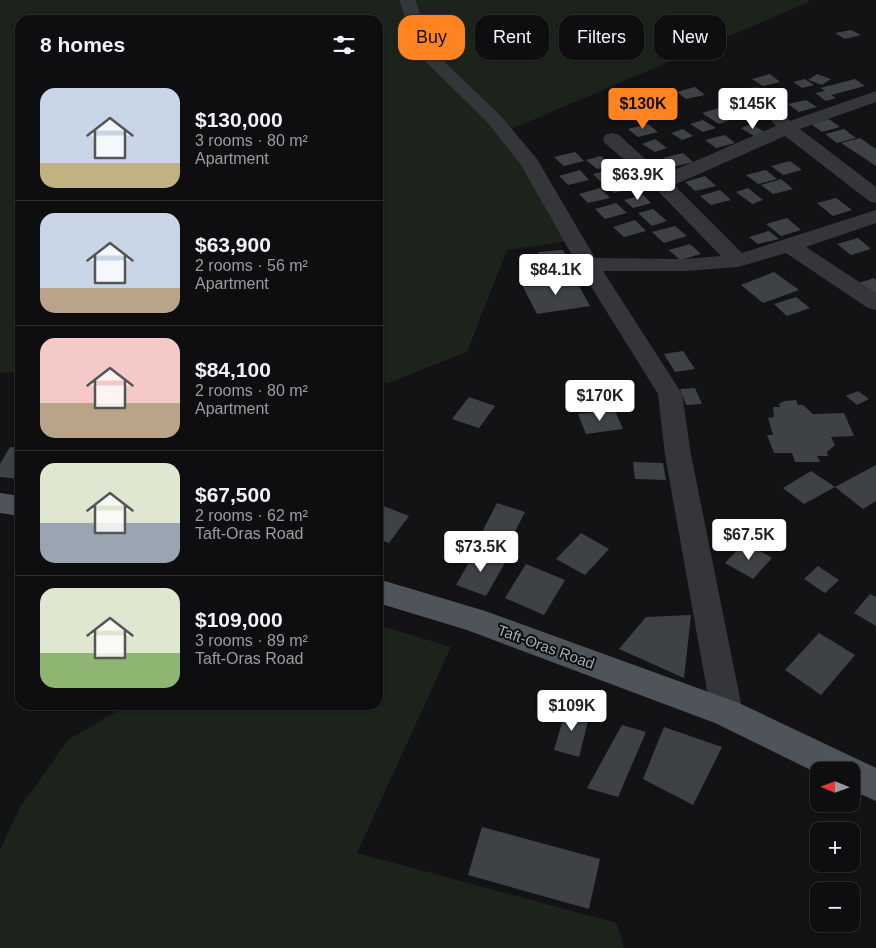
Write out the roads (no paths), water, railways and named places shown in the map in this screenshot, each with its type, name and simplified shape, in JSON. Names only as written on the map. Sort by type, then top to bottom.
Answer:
[{"type":"main road","points":[[0,502],[15,505]]},
{"type":"main road","name":"Taft-Oras Road","points":[[383,593],[474,620],[727,713],[829,762]]},
{"type":"main road","name":"Taft-Oras Road","points":[[860,777],[876,785]]},
{"type":"street","points":[[407,0],[427,56],[494,119],[530,163],[588,264],[670,394],[678,455],[727,713]]},
{"type":"street","points":[[755,92],[787,128],[876,197]]},
{"type":"street","points":[[661,183],[787,128],[876,96]]},
{"type":"street","points":[[856,103],[876,118]]},
{"type":"street","points":[[612,139],[661,183],[738,261]]},
{"type":"street","points":[[588,264],[686,265],[738,261],[874,220]]},
{"type":"street","points":[[790,246],[876,303]]}]
